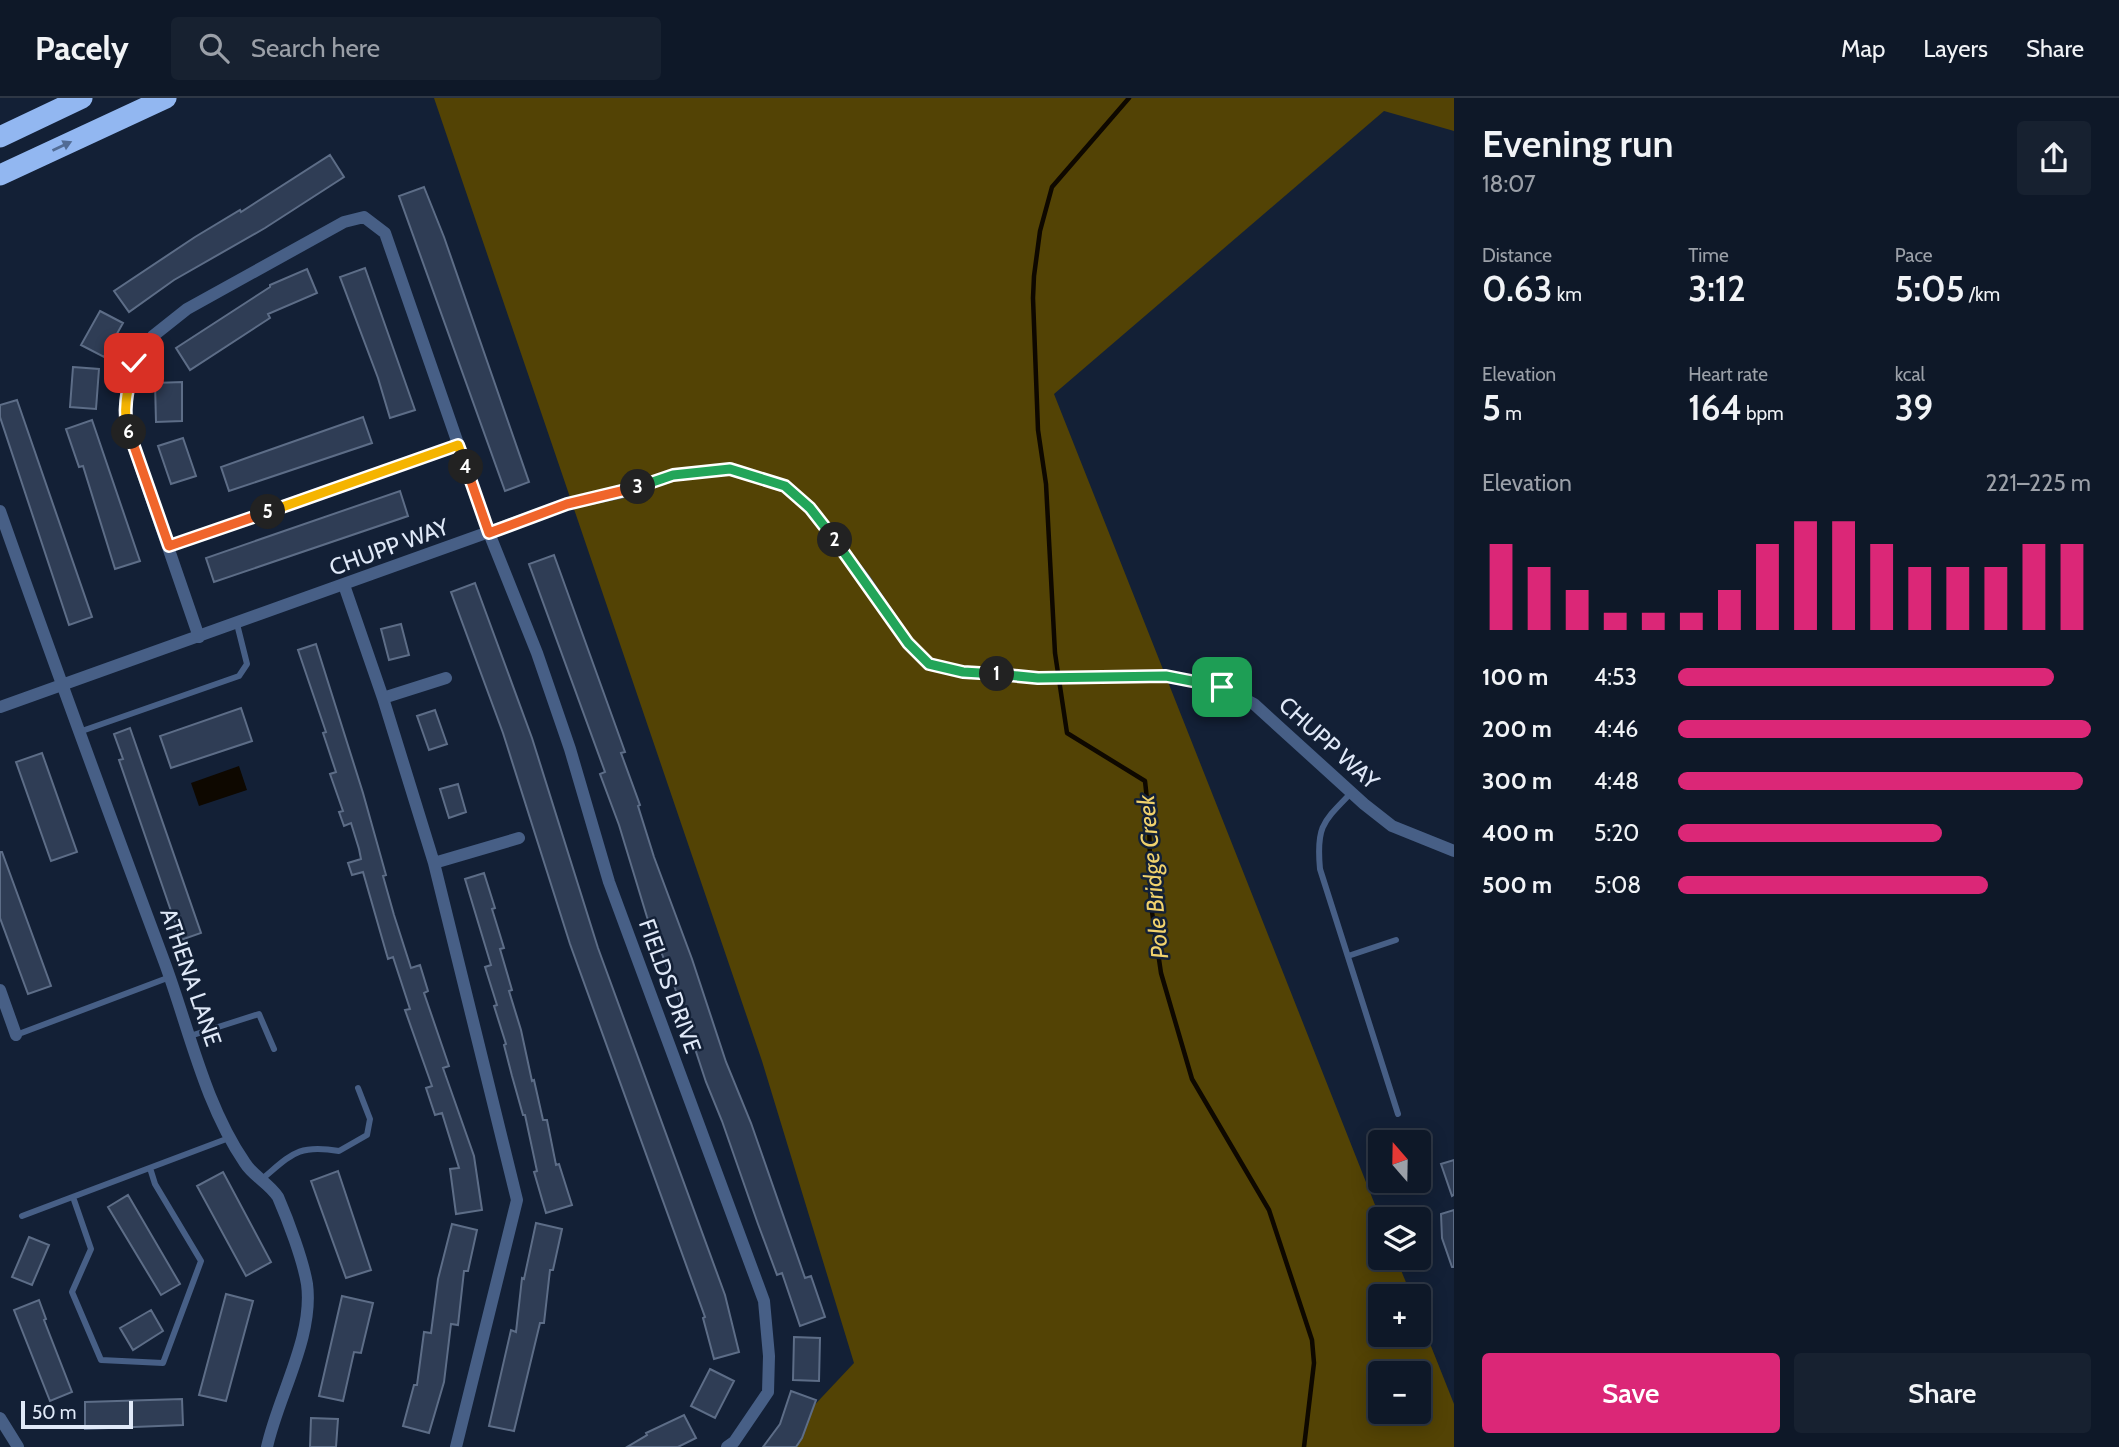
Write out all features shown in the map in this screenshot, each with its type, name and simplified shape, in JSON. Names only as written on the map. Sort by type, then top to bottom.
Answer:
[{"type":"highway","points":[[0,137],[82,98]]},
{"type":"highway","points":[[0,175],[166,98]]},
{"type":"street","name":"FIELDS DRIVE","points":[[169,546],[126,425],[127,393],[134,363],[153,336],[187,309],[344,222],[364,217],[384,233],[489,533],[537,653],[570,749],[608,882],[764,1301],[769,1356],[768,1392],[734,1442],[727,1447]]},
{"type":"street","points":[[199,637],[169,546],[458,445]]},
{"type":"street","name":"CHUPP WAY","points":[[0,708],[567,504],[620,493],[673,475],[730,469],[785,486],[810,508],[908,643],[929,664],[963,672],[1038,678],[1166,676],[1222,687],[1254,704],[1351,793],[1392,826],[1454,851]]},
{"type":"street","name":"ATHENA LANE","points":[[0,510],[170,977],[212,1102],[246,1165],[271,1187],[284,1210],[307,1286],[306,1317],[301,1338],[267,1447]]},
{"type":"street","points":[[344,585],[383,698],[434,863],[517,1200],[457,1447]]},
{"type":"street","points":[[383,698],[446,678]]},
{"type":"street","points":[[434,863],[519,838]]},
{"type":"street","points":[[0,990],[16,1035]]},
{"type":"street","points":[[0,1418],[18,1447]]},
{"type":"lane","points":[[79,732],[239,676],[247,664],[237,624]]},
{"type":"lane","points":[[1351,793],[1324,821],[1317,842],[1320,869],[1398,1114]]},
{"type":"lane","points":[[1348,956],[1396,940]]},
{"type":"lane","points":[[16,1035],[170,977]]},
{"type":"lane","points":[[190,1035],[259,1014],[274,1049]]},
{"type":"lane","points":[[262,1179],[294,1152],[318,1148],[339,1151],[368,1135],[370,1119],[358,1088]]},
{"type":"lane","points":[[22,1216],[231,1137]]},
{"type":"lane","points":[[73,1197],[91,1249],[72,1292],[101,1360],[163,1363],[201,1261],[155,1185],[150,1168]]},
{"type":"shaded area","points":[[434,98],[1454,98],[1454,131],[1384,111],[1054,394],[1368,1187],[1368,1194],[1371,1194],[1376,1207],[1368,1207],[1368,1270],[1401,1270],[1407,1284],[1368,1284],[1368,1347],[1431,1346],[1454,1404],[1454,1447],[775,1447],[854,1363],[762,1061]]},
{"type":"shaded area","points":[[239,766],[247,790],[199,806],[191,783]]},
{"type":"building","points":[[330,155],[344,177],[265,228],[174,280],[129,312],[114,291],[195,237],[240,210],[241,212]]},
{"type":"building","points":[[424,187],[529,482],[505,491],[399,196]]},
{"type":"building","points":[[365,268],[415,410],[390,418],[340,277]]},
{"type":"building","points":[[307,269],[317,293],[268,314],[270,318],[190,370],[176,348],[270,285]]},
{"type":"building","points":[[100,311],[123,323],[104,357],[81,345]]},
{"type":"building","points":[[73,367],[99,369],[96,409],[70,407]]},
{"type":"building","points":[[182,382],[182,421],[156,422],[155,383]]},
{"type":"building","points":[[17,400],[92,617],[69,625],[0,417],[0,405]]},
{"type":"building","points":[[363,417],[372,443],[229,491],[221,467]]},
{"type":"building","points":[[92,420],[140,561],[115,569],[83,466],[79,467],[66,429]]},
{"type":"building","points":[[183,438],[196,476],[171,484],[158,446]]},
{"type":"building","points":[[400,491],[408,516],[214,582],[206,558]]},
{"type":"building","points":[[554,555],[625,752],[621,753],[640,805],[638,806],[654,857],[726,1062],[751,1123],[805,1278],[811,1276],[825,1317],[800,1326],[782,1273],[777,1275],[706,1082],[672,979],[647,917],[619,825],[600,774],[605,772],[529,564]]},
{"type":"building","points":[[475,583],[532,738],[598,948],[725,1295],[739,1352],[714,1359],[703,1318],[705,1317],[570,944],[503,733],[451,592]]},
{"type":"building","points":[[401,624],[409,655],[389,660],[381,629]]},
{"type":"building","points":[[316,644],[363,793],[386,875],[383,876],[411,968],[420,965],[428,991],[424,993],[449,1066],[443,1068],[474,1156],[482,1210],[456,1214],[450,1169],[459,1168],[442,1113],[435,1115],[426,1088],[432,1086],[405,1010],[410,1009],[393,957],[388,959],[363,872],[352,875],[348,863],[361,859],[359,849],[351,823],[344,826],[339,812],[343,811],[330,774],[336,772],[323,733],[326,732],[298,650]]},
{"type":"building","points":[[241,708],[252,741],[171,768],[160,736]]},
{"type":"building","points":[[435,710],[447,744],[429,750],[417,716]]},
{"type":"building","points":[[130,728],[201,933],[181,940],[119,760],[123,759],[114,734]]},
{"type":"building","points":[[42,753],[77,852],[51,861],[16,762]]},
{"type":"building","points":[[458,784],[466,812],[449,818],[440,789]]},
{"type":"building","points":[[0,852],[51,986],[28,994],[0,918]]},
{"type":"building","points":[[484,873],[495,908],[492,909],[504,948],[500,949],[532,1081],[534,1080],[543,1120],[547,1120],[556,1165],[559,1164],[572,1205],[546,1213],[534,1172],[537,1171],[525,1115],[512,1076],[504,1045],[506,1044],[494,1006],[497,1005],[485,967],[491,965],[465,879]]},
{"type":"building","points":[[1454,1160],[1454,1195],[1452,1196],[1441,1164]]},
{"type":"building","points":[[338,1171],[371,1270],[346,1278],[311,1181]]},
{"type":"building","points":[[223,1172],[271,1262],[246,1276],[197,1186]]},
{"type":"building","points":[[128,1195],[180,1284],[161,1295],[108,1207]]},
{"type":"building","points":[[1454,1210],[1452,1267],[1442,1238],[1441,1214]]},
{"type":"building","points":[[536,1223],[562,1229],[553,1270],[550,1270],[544,1323],[540,1323],[514,1431],[489,1426],[511,1330],[516,1332],[522,1278],[524,1279]]},
{"type":"building","points":[[452,1224],[477,1230],[468,1271],[464,1271],[458,1325],[451,1324],[444,1382],[429,1433],[403,1426],[414,1385],[417,1385],[424,1332],[431,1333],[438,1279]]},
{"type":"building","points":[[29,1237],[49,1245],[32,1285],[12,1277]]},
{"type":"building","points":[[226,1294],[253,1301],[226,1401],[199,1395]]},
{"type":"building","points":[[342,1296],[373,1303],[361,1353],[354,1352],[343,1401],[319,1396]]},
{"type":"building","points":[[39,1300],[72,1392],[50,1401],[14,1310]]},
{"type":"building","points":[[151,1310],[163,1331],[133,1350],[120,1328]]},
{"type":"building","points":[[794,1337],[820,1338],[819,1381],[793,1380]]},
{"type":"building","points":[[710,1369],[734,1381],[715,1418],[691,1406]]},
{"type":"building","points":[[791,1391],[816,1400],[802,1438],[796,1447],[763,1447],[780,1424]]},
{"type":"building","points":[[182,1399],[183,1425],[85,1429],[85,1402]]},
{"type":"building","points":[[684,1415],[696,1438],[678,1447],[627,1447],[647,1435],[646,1433]]},
{"type":"building","points":[[311,1418],[338,1419],[336,1447],[310,1447]]},
{"type":"waterway","name":"Pole Bridge Creek","points":[[1129,98],[1052,187],[1040,231],[1033,298],[1038,430],[1046,484],[1055,653],[1067,733],[1145,781],[1149,818],[1151,905],[1161,973],[1192,1079],[1269,1210],[1312,1340],[1314,1363],[1304,1447]]},
{"type":"route","points":[[134,363],[127,393],[126,425],[169,546],[458,445],[489,533],[567,504],[620,493],[673,475],[730,469],[785,486],[810,508],[908,643],[929,664],[963,672],[1038,678],[1166,676],[1222,687]]}]
